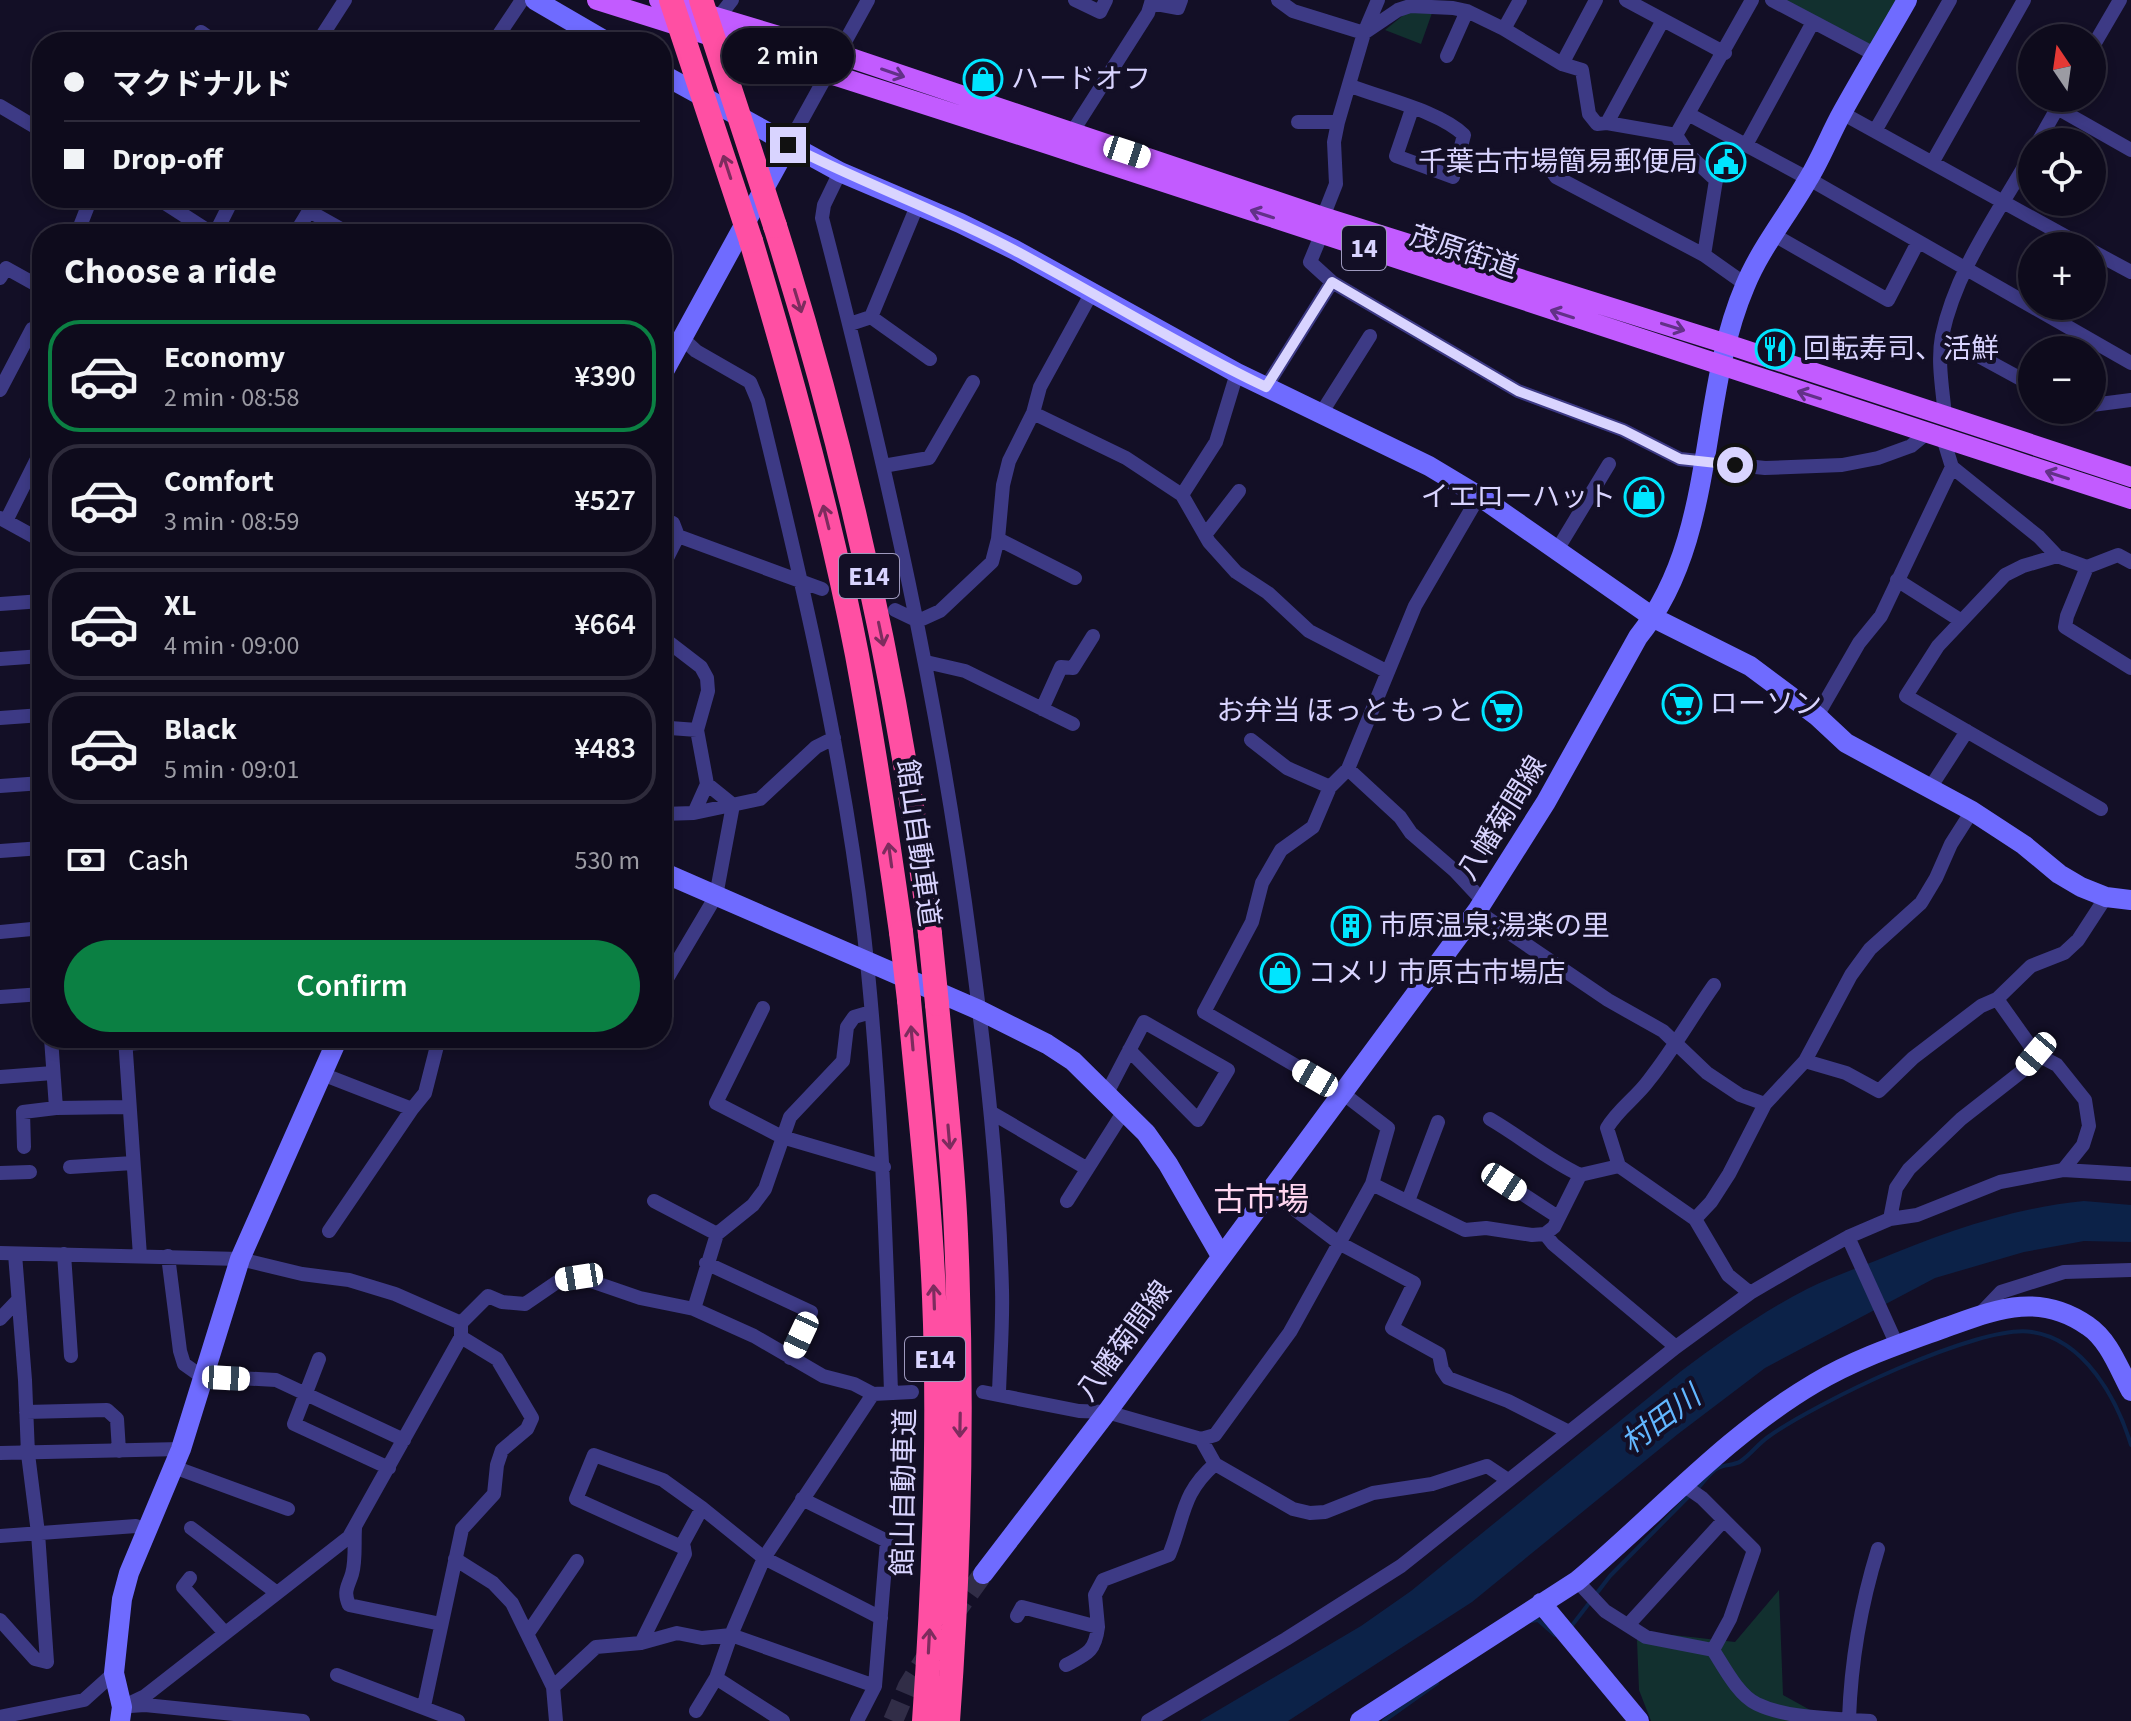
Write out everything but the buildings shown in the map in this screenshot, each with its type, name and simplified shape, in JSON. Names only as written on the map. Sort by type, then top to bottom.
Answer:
[{"type":"highway","name":"館山自動車道","points":[[671,0],[751,241],[806,436],[844,594],[876,763],[901,932],[926,1160],[934,1299],[936,1720]]},
{"type":"highway","name":"館山自動車道","points":[[701,0],[798,300],[858,520],[905,762],[930,934],[956,1231],[960,1388],[958,1566],[936,1720]]},
{"type":"main road","name":"茂原街道","points":[[597,0],[833,63],[1071,134],[1721,367],[2131,499]]},
{"type":"main road","name":"茂原街道","points":[[659,0],[718,18],[833,63],[1322,225],[1727,344],[2131,477]]},
{"type":"street","points":[[324,32],[345,0]]},
{"type":"street","points":[[501,32],[522,0]]},
{"type":"street","points":[[535,0],[590,32]]},
{"type":"street","points":[[718,18],[732,0]]},
{"type":"street","points":[[672,356],[868,0]]},
{"type":"street","points":[[1075,0],[1100,12],[1106,0]]},
{"type":"street","points":[[1071,134],[1148,13],[1151,1],[1178,8],[1181,0]]},
{"type":"street","points":[[1278,0],[1364,33]]},
{"type":"street","points":[[1378,0],[1364,33],[1338,122],[1334,142],[1336,184],[1310,262],[1332,282],[1518,391],[1612,426],[1680,459],[1765,468],[1842,465],[1878,458],[1936,435],[1952,467],[2039,537],[2057,556],[2087,567],[2118,555],[2131,562]]},
{"type":"street","points":[[1504,29],[1520,0]]},
{"type":"street","points":[[1562,64],[1596,0]]},
{"type":"street","points":[[1626,0],[1725,53]]},
{"type":"street","points":[[1676,135],[1725,53],[1752,0]]},
{"type":"street","points":[[1772,0],[1876,55]]},
{"type":"street","name":"八幡菊間線","points":[[983,1574],[1107,1412],[1480,906],[1554,789],[1638,637],[1654,618],[1665,596],[1692,520],[1721,367],[1745,284],[1809,179],[1842,113],[1907,0]]},
{"type":"street","points":[[1875,131],[1950,0]]},
{"type":"street","points":[[2106,24],[2120,0]]},
{"type":"street","points":[[1932,163],[2019,2]]},
{"type":"street","points":[[1364,33],[1398,10],[1410,6],[1467,11],[1562,64],[1582,70],[1589,114],[1597,124],[1676,135],[1689,155],[1716,180],[1704,255]]},
{"type":"street","points":[[1447,56],[1467,11]]},
{"type":"street","points":[[1607,123],[1663,20]]},
{"type":"street","points":[[1746,145],[1813,22]]},
{"type":"street","points":[[672,80],[840,172],[1015,250],[1237,373],[1429,466],[1479,496],[1654,618],[1750,666],[1817,716],[1846,743],[1972,811],[2081,887],[2106,897],[2131,900]]},
{"type":"street","points":[[1351,86],[1452,124],[1464,135],[1453,177],[1396,156],[1412,109]]},
{"type":"street","points":[[0,106],[32,125]]},
{"type":"street","points":[[2074,112],[2131,150]]},
{"type":"street","points":[[1842,113],[2058,232]]},
{"type":"street","points":[[1690,115],[1809,179],[2131,363]]},
{"type":"street","points":[[1298,122],[1338,122]]},
{"type":"street","points":[[1548,166],[1556,177],[1704,255],[1745,284]]},
{"type":"street","points":[[840,172],[824,205],[822,218],[850,324],[918,621],[946,770],[979,1010],[992,1113],[1002,1291],[999,1393]]},
{"type":"street","points":[[1945,417],[1940,358],[1942,336],[1964,270],[2018,178]]},
{"type":"street","points":[[850,324],[871,317],[917,206]]},
{"type":"street","points":[[173,208],[198,224]]},
{"type":"street","points":[[301,224],[309,211],[332,224]]},
{"type":"street","points":[[1774,235],[1888,300],[1918,242]]},
{"type":"street","points":[[2106,259],[2131,272]]},
{"type":"street","points":[[0,278],[6,268],[32,282]]},
{"type":"street","points":[[1266,387],[1332,282]]},
{"type":"street","points":[[918,621],[940,611],[992,562],[1009,461],[1033,413],[1040,387],[1091,294]]},
{"type":"street","points":[[871,317],[930,359]]},
{"type":"street","points":[[0,390],[32,329]]},
{"type":"street","points":[[1322,412],[1370,336]]},
{"type":"street","points":[[1942,336],[2018,377]]},
{"type":"street","points":[[682,338],[696,351],[750,382],[758,401],[802,581],[834,738],[871,1012],[884,1167],[891,1392]]},
{"type":"street","points":[[1182,495],[1216,442],[1237,373]]},
{"type":"street","points":[[883,466],[929,458],[973,382]]},
{"type":"street","points":[[2106,403],[2131,400]]},
{"type":"street","points":[[1033,413],[1126,458],[1182,495],[1205,535],[1236,572],[1268,593],[1309,631],[1386,671]]},
{"type":"street","points":[[1557,550],[1609,464]]},
{"type":"street","points":[[32,467],[3,520],[32,536]]},
{"type":"street","points":[[1817,716],[1859,643],[1881,616],[1952,467]]},
{"type":"street","points":[[1205,535],[1239,491]]},
{"type":"street","points":[[983,1392],[1079,1411],[1107,1412],[1201,1439],[1215,1435],[1290,1332],[1372,1184],[1388,1128],[1341,1092],[1204,1012],[1252,922],[1262,883],[1281,850],[1313,827],[1330,787],[1348,769],[1415,606],[1479,496]]},
{"type":"street","points":[[672,523],[678,536],[672,548]]},
{"type":"street","points":[[678,536],[822,589]]},
{"type":"street","points":[[998,539],[1075,578]]},
{"type":"street","points":[[2057,556],[2005,575],[1938,646],[1906,696],[2101,809]]},
{"type":"street","points":[[2087,567],[2065,627],[2131,668]]},
{"type":"street","points":[[1897,580],[1960,620]]},
{"type":"street","points":[[0,604],[32,602]]},
{"type":"street","points":[[895,610],[918,621]]},
{"type":"street","points":[[1042,709],[1061,667],[1073,668],[1093,636]]},
{"type":"street","points":[[672,645],[701,667],[707,678],[708,691],[697,730],[707,784],[694,813]]},
{"type":"street","points":[[0,659],[32,657]]},
{"type":"street","points":[[926,662],[965,671],[1073,724]]},
{"type":"street","points":[[0,718],[32,716]]},
{"type":"street","points":[[672,728],[697,730]]},
{"type":"street","points":[[1930,788],[1967,731]]},
{"type":"street","points":[[672,814],[694,813],[760,799],[816,747],[834,738]]},
{"type":"street","points":[[1251,740],[1287,768],[1330,787]]},
{"type":"street","points":[[1348,769],[1400,817],[1411,833],[1455,871],[1480,906],[1608,1000],[1663,1031],[1707,1073],[1740,1095],[1765,1104]]},
{"type":"street","points":[[0,786],[32,784]]},
{"type":"street","points":[[707,784],[733,805]]},
{"type":"street","points":[[672,958],[716,896],[733,805]]},
{"type":"street","points":[[1695,1219],[1711,1202],[1729,1174],[1765,1104],[1805,1061],[1851,975],[1870,949],[1921,903],[1972,811]]},
{"type":"street","points":[[0,851],[32,849]]},
{"type":"street","points":[[672,876],[979,1010],[1060,1052],[1146,1133],[1168,1164],[1221,1256]]},
{"type":"street","points":[[1805,1061],[1846,1073],[1879,1091],[1947,1030],[1981,1006],[1997,999],[2031,966],[2064,953],[2078,940],[2106,897]]},
{"type":"street","points":[[0,932],[32,929]]},
{"type":"street","points":[[1714,985],[1653,1076],[1631,1102],[1616,1113],[1607,1128],[1619,1166],[1695,1219],[1728,1275],[1750,1293]]},
{"type":"street","points":[[0,997],[32,995]]},
{"type":"street","points":[[1997,999],[2036,1054],[2057,1065],[2085,1100],[2089,1126],[2086,1136],[2083,1145],[2063,1170]]},
{"type":"street","points":[[763,1008],[716,1103],[782,1137],[884,1167]]},
{"type":"street","points":[[694,1309],[717,1234],[753,1205],[765,1189],[790,1117],[843,1061],[847,1027],[854,1017],[871,1012]]},
{"type":"street","points":[[1107,1093],[1129,1050],[1144,1022],[1228,1070],[1198,1120],[1129,1050]]},
{"type":"street","points":[[52,1048],[56,1108]]},
{"type":"street","points":[[125,1048],[140,1256]]},
{"type":"street","points":[[121,1714],[114,1673],[122,1599],[176,1457],[240,1259],[334,1048]]},
{"type":"street","points":[[329,1231],[425,1093],[436,1048]]},
{"type":"street","points":[[1890,1219],[1896,1188],[1909,1169],[1961,1119],[2021,1072],[2036,1054]]},
{"type":"street","points":[[0,1077],[53,1073]]},
{"type":"street","points":[[322,1074],[412,1109]]},
{"type":"street","points":[[24,1147],[23,1112],[56,1108],[129,1107]]},
{"type":"street","points":[[1067,1201],[1124,1111]]},
{"type":"street","points":[[992,1113],[1086,1168]]},
{"type":"street","points":[[1490,1119],[1557,1164],[1580,1175],[1619,1166]]},
{"type":"street","points":[[1408,1201],[1438,1122]]},
{"type":"street","points":[[70,1167],[133,1163]]},
{"type":"street","points":[[1148,1721],[1401,1566],[1676,1347],[1750,1293],[1848,1237],[1890,1219],[1917,1215],[2000,1182],[2063,1170],[2131,1174]]},
{"type":"street","points":[[0,1173],[30,1172]]},
{"type":"street","points":[[1372,1184],[1465,1230],[1494,1229],[1523,1235],[1545,1234],[1554,1227],[1580,1175]]},
{"type":"street","points":[[1504,1182],[1558,1217]]},
{"type":"street","points":[[1269,1190],[1339,1243],[1414,1283],[1392,1328],[1439,1354],[1442,1369],[1448,1378],[1508,1401],[1569,1432]]},
{"type":"street","points":[[654,1201],[717,1234]]},
{"type":"street","points":[[1545,1234],[1676,1347]]},
{"type":"street","points":[[1848,1237],[1897,1345]]},
{"type":"street","points":[[0,1617],[35,1659],[47,1662],[18,1300],[7,1253],[240,1259],[302,1274],[349,1280],[395,1294],[461,1330],[497,1359],[532,1418],[527,1429],[502,1450],[494,1494],[462,1529],[424,1706]]},
{"type":"street","points":[[64,1254],[71,1356]]},
{"type":"street","points":[[168,1256],[184,1364],[201,1376],[276,1380],[404,1440]]},
{"type":"street","points":[[706,1263],[811,1312],[790,1358]]},
{"type":"street","points":[[1978,1316],[2001,1292],[2064,1272],[2131,1270]]},
{"type":"street","points":[[121,1714],[349,1537],[461,1330],[488,1296],[502,1302],[525,1304],[560,1280],[579,1277],[640,1298],[694,1309],[754,1336],[823,1376],[854,1384],[873,1394],[912,1392]]},
{"type":"street","points":[[0,1319],[18,1300]]},
{"type":"street","points":[[1360,1721],[1577,1581],[1682,1484],[1784,1402],[1817,1381],[1897,1345],[2013,1305],[2044,1306],[2089,1326],[2105,1343],[2131,1391]]},
{"type":"street","points":[[319,1359],[294,1424],[389,1468]]},
{"type":"street","points":[[696,1711],[716,1678],[764,1558],[873,1394]]},
{"type":"street","points":[[26,1412],[107,1410],[117,1419],[119,1451]]},
{"type":"street","points":[[1201,1439],[1215,1464],[1293,1509],[1310,1513],[1325,1512],[1373,1493],[1432,1484],[1487,1466],[1508,1480]]},
{"type":"street","points":[[0,1453],[119,1451],[176,1457],[288,1509]]},
{"type":"street","points":[[684,1548],[576,1499],[594,1455],[663,1480],[764,1558],[881,1618]]},
{"type":"street","points":[[1066,1665],[1090,1652],[1097,1640],[1095,1595],[1103,1580],[1169,1555],[1185,1501],[1215,1464]]},
{"type":"street","points":[[1682,1484],[1702,1498],[1754,1550],[1730,1619],[1713,1650]]},
{"type":"street","points":[[802,1499],[887,1541],[875,1686],[857,1721]]},
{"type":"street","points":[[641,1643],[685,1554],[683,1543],[702,1508]]},
{"type":"street","points":[[1628,1625],[1724,1520]]},
{"type":"street","points":[[0,1536],[136,1526],[146,1531]]},
{"type":"street","points":[[191,1528],[277,1593]]},
{"type":"street","points":[[355,1528],[352,1574],[345,1596],[349,1605],[441,1624]]},
{"type":"street","points":[[1844,1720],[1865,1591],[1878,1549]]},
{"type":"street","points":[[455,1559],[493,1583],[512,1603],[553,1687],[556,1721]]},
{"type":"street","points":[[528,1633],[577,1561]]},
{"type":"street","points":[[190,1578],[183,1587],[225,1633]]},
{"type":"street","points":[[1577,1581],[1605,1611],[1646,1637],[1713,1650],[1733,1681],[1755,1703],[1797,1714],[1870,1721]]},
{"type":"street","points":[[1541,1603],[1639,1721]]},
{"type":"street","points":[[1017,1616],[1022,1607],[1098,1627]]},
{"type":"street","points":[[553,1687],[596,1647],[641,1643],[677,1633],[702,1638],[731,1635],[875,1686]]},
{"type":"street","points":[[0,1717],[84,1700],[114,1673]]},
{"type":"street","points":[[337,1675],[458,1721]]},
{"type":"street","points":[[716,1678],[783,1721]]},
{"type":"street","points":[[121,1714],[145,1705],[303,1721]]},
{"type":"green space","points":[[1779,0],[1898,0],[1870,50]]},
{"type":"green space","points":[[1406,13],[1432,13],[1421,44],[1385,30]]},
{"type":"green space","points":[[1779,1590],[1783,1695],[1830,1721],[1651,1721],[1639,1690],[1637,1640],[1673,1635],[1735,1642]]},
{"type":"water","name":"村田川","points":[[2084,1201],[2131,1205],[2131,1242],[2084,1241],[2024,1252],[1935,1278],[1765,1368],[1678,1434],[1472,1602],[1288,1721],[1200,1721],[1361,1626],[1411,1591],[1680,1372],[1774,1307],[1824,1281],[1952,1232],[2030,1209]]},
{"type":"waterway","points":[[1697,1489],[1715,1470],[1741,1461],[1764,1440],[1821,1405],[1937,1353],[2008,1333],[2032,1332],[2051,1337],[2083,1359],[2107,1391],[2131,1445]]},
{"type":"waterway","points":[[1570,1628],[1610,1576],[1690,1495]]},
{"type":"waterway","points":[[1530,1621],[1538,1620],[1555,1635]]},
{"type":"waterway","points":[[1384,1721],[1437,1683]]},
{"type":"tunnel","points":[[952,1617],[983,1574]]},
{"type":"tunnel","points":[[893,1721],[908,1686],[928,1654]]},
{"type":"place","name":"ハードオフ","points":[[983,79]]},
{"type":"place","name":"千葉古市場簡易郵便局","points":[[1726,162]]},
{"type":"place","name":"回転寿司、活鮮","points":[[1775,349]]},
{"type":"place","name":"イエローハット","points":[[1644,497]]},
{"type":"place","name":"ローソン","points":[[1682,704]]},
{"type":"place","name":"お弁当 ほっともっと","points":[[1502,711]]},
{"type":"place","name":"市原温泉;湯楽の里","points":[[1351,926]]},
{"type":"place","name":"コメリ 市原古市場店","points":[[1280,973]]},
{"type":"district","name":"古市場","points":[[1261,1200]]},
{"type":"route","points":[[788,145],[840,172],[1015,250],[1266,387],[1332,282],[1518,391],[1623,430],[1680,459],[1735,465]]}]
